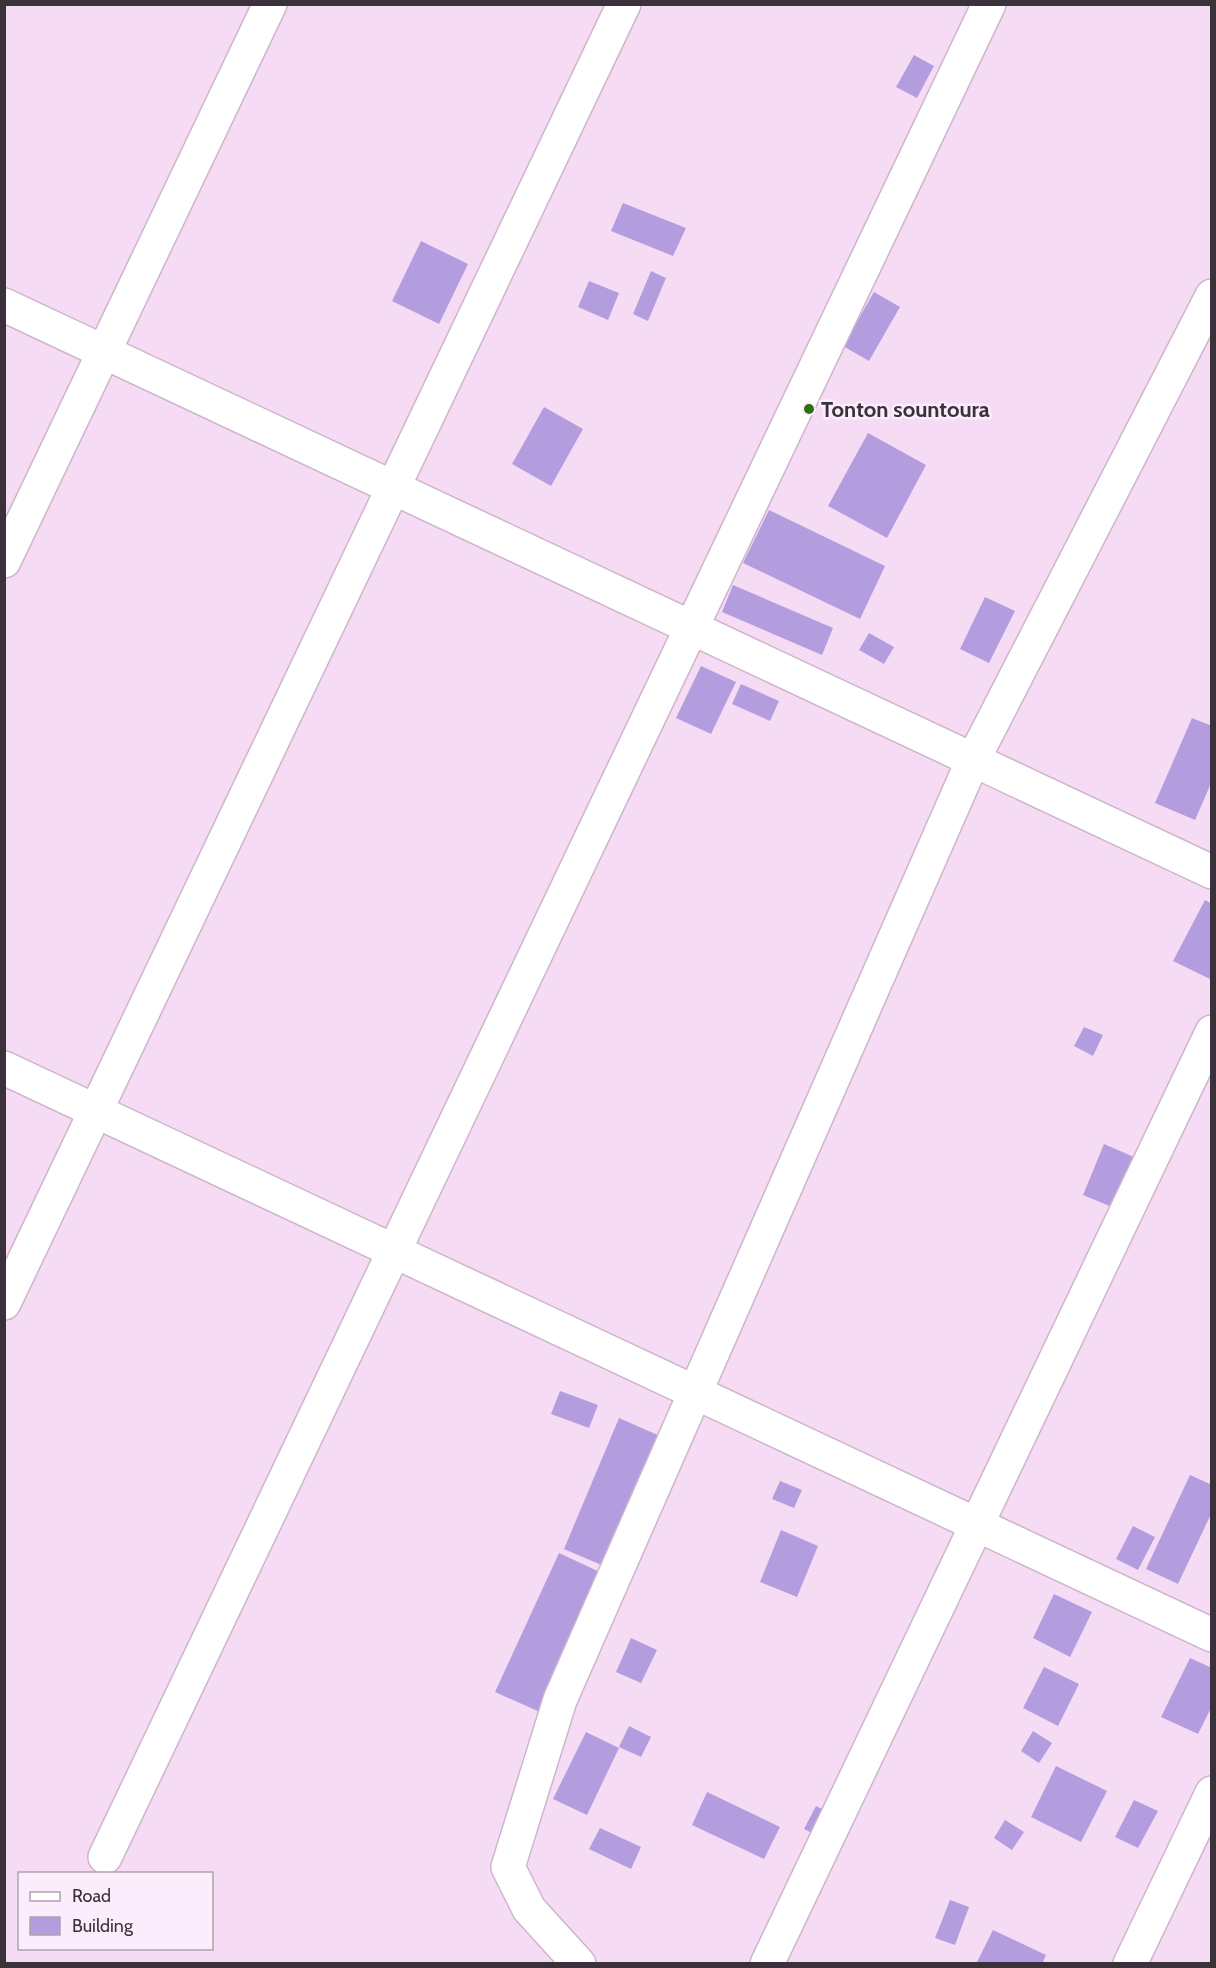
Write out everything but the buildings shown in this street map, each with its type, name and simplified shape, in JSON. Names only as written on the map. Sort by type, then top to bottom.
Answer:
[{"type":"street","points":[[4,561],[270,4]]},
{"type":"street","points":[[4,1303],[624,4]]},
{"type":"street","points":[[105,1857],[989,4]]},
{"type":"street","points":[[4,305],[1212,872]]},
{"type":"street","points":[[579,1964],[529,1909],[508,1867],[560,1700],[974,760],[1208,312]]},
{"type":"street","points":[[767,1964],[1212,1032]]},
{"type":"street","points":[[4,1068],[1212,1635]]},
{"type":"street","points":[[1130,1964],[1212,1793]]},
{"type":"place","name":"Tonton sountoura","points":[[809,409]]}]
